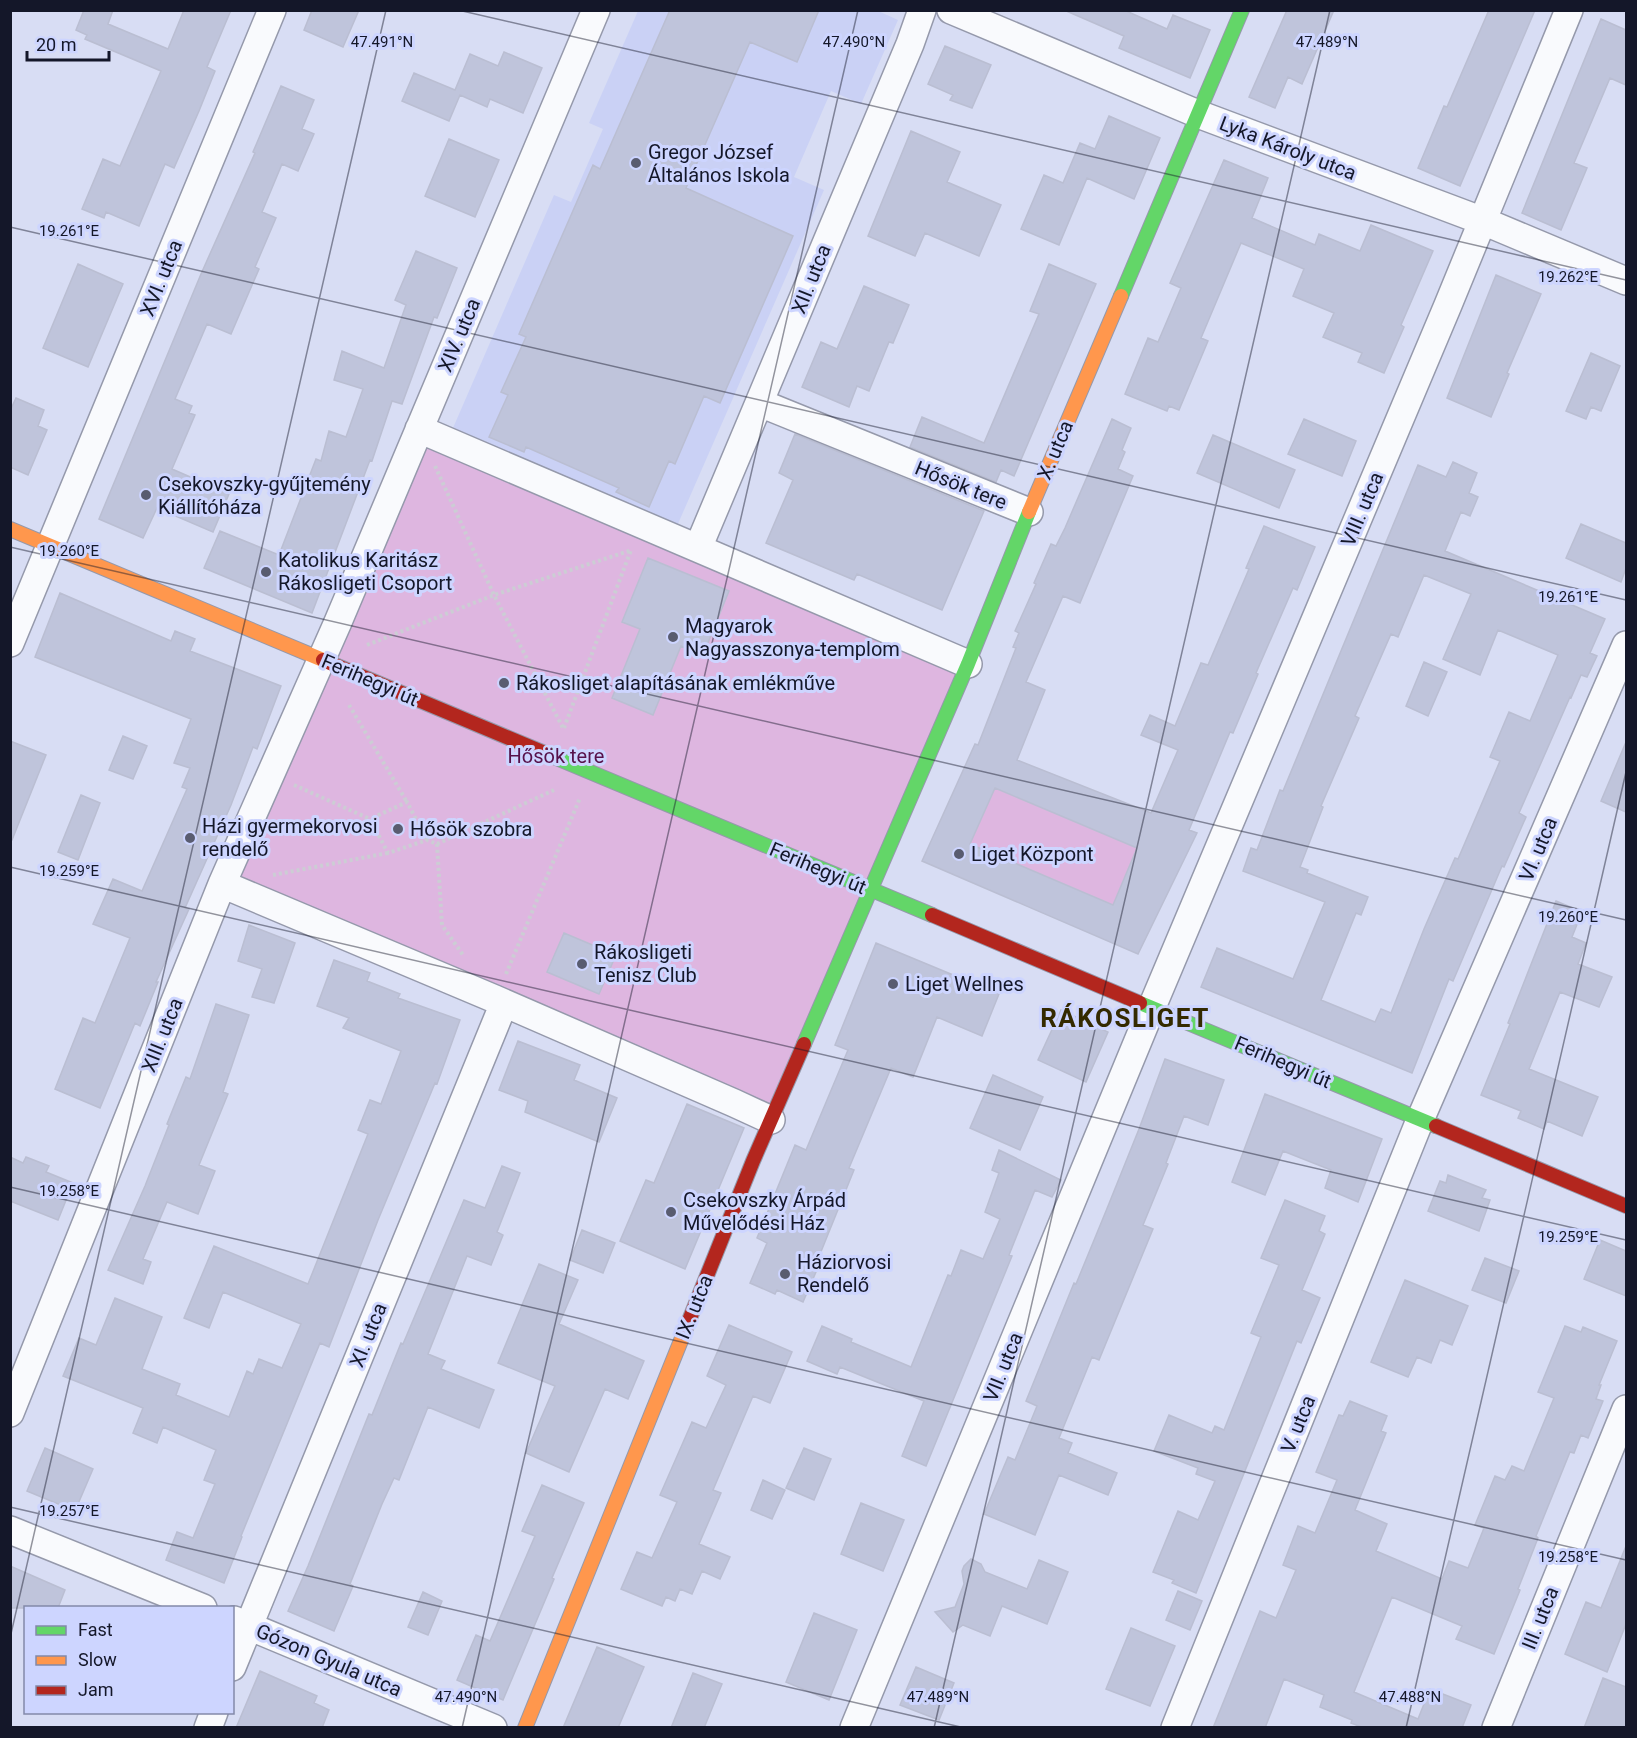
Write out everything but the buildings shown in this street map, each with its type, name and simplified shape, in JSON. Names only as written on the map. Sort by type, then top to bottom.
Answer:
[{"type":"street","name":"XVI. utca","points":[[10,643],[272,10]]},
{"type":"street","name":"XIV. utca","points":[[322,660],[596,10]]},
{"type":"street","name":"XII. utca","points":[[698,548],[910,44],[922,10]]},
{"type":"street","name":"Lyka Károly utca","points":[[951,10],[1198,114],[1483,221],[1626,281]]},
{"type":"street","name":"X. utca","points":[[871,890],[1242,10]]},
{"type":"street","name":"VIII. utca","points":[[1152,1007],[1483,221],[1569,10]]},
{"type":"street","name":"Hősök tere","points":[[760,403],[1029,512]]},
{"type":"street","points":[[419,429],[968,664]]},
{"type":"street","name":"Ferihegyi út","points":[[10,529],[1626,1206]]},
{"type":"street","name":"VI. utca","points":[[1420,1120],[1626,645]]},
{"type":"street","name":"XIII. utca","points":[[10,1413],[222,884],[322,660]]},
{"type":"street","points":[[222,884],[500,1001],[771,1120]]},
{"type":"street","name":"IX. utca","points":[[525,1728],[753,1161],[871,890]]},
{"type":"street","name":"XI. utca","points":[[234,1657],[241,1623],[500,1001]]},
{"type":"street","name":"VII. utca","points":[[854,1728],[1152,1007]]},
{"type":"street","name":"V. utca","points":[[1175,1728],[1420,1120]]},
{"type":"street","name":"III. utca","points":[[1496,1728],[1626,1409]]},
{"type":"street","points":[[10,1530],[198,1606]]},
{"type":"street","name":"Gózon Gyula utca","points":[[241,1623],[493,1728]]},
{"type":"street","points":[[208,1728],[214,1714]]},
{"type":"path","points":[[419,429],[494,595],[564,729],[631,550]]},
{"type":"path","points":[[367,645],[494,595],[672,536]]},
{"type":"path","points":[[346,700],[427,840]]},
{"type":"path","points":[[266,876],[387,853],[427,840],[437,844],[591,773]]},
{"type":"path","points":[[500,1001],[591,773]]},
{"type":"path","points":[[271,775],[370,819],[387,853]]},
{"type":"path","points":[[370,819],[407,802]]},
{"type":"path","points":[[437,844],[442,925],[468,962]]},
{"type":"shaded area","points":[[876,10],[898,20],[861,104],[831,91],[794,177],[824,190],[677,526],[453,428],[554,195],[571,202],[603,129],[589,123],[638,11]]},
{"type":"green space","name":"Hősök tere","points":[[419,429],[968,664],[771,1120],[222,884]]},
{"type":"green space","points":[[995,788],[1137,848],[1113,905],[970,844]]},
{"type":"traffic: fast","points":[[1121,296],[1242,10]]},
{"type":"traffic: fast","points":[[804,1044],[968,664],[1029,512]]},
{"type":"traffic: fast","points":[[547,754],[932,915]]},
{"type":"traffic: fast","points":[[1140,1003],[1436,1126]]},
{"type":"traffic: slow","points":[[1029,512],[1121,296]]},
{"type":"traffic: slow","points":[[10,529],[323,660]]},
{"type":"traffic: slow","points":[[525,1728],[684,1333]]},
{"type":"traffic: jam","points":[[323,660],[547,754]]},
{"type":"traffic: jam","points":[[932,915],[1140,1003]]},
{"type":"traffic: jam","points":[[684,1333],[753,1161],[804,1044]]},
{"type":"traffic: jam","points":[[1436,1126],[1626,1206]]},
{"type":"place","name":"Gregor József Általános Iskola","points":[[636,163]]},
{"type":"place","name":"Csekovszky-gyűjtemény Kiállítóháza","points":[[146,495]]},
{"type":"place","name":"Katolikus Karitász Rákosligeti Csoport","points":[[266,572]]},
{"type":"place","name":"Magyarok Nagyasszonya-templom","points":[[673,637]]},
{"type":"place","name":"Rákosliget alapításának emlékműve","points":[[504,683]]},
{"type":"place","name":"Hősök szobra","points":[[398,829]]},
{"type":"place","name":"Házi gyermekorvosi rendelő","points":[[190,838]]},
{"type":"place","name":"Liget Központ","points":[[959,854]]},
{"type":"place","name":"Rákosligeti Tenisz Club","points":[[582,964]]},
{"type":"place","name":"Liget Wellnes","points":[[893,984]]},
{"type":"place","name":"Csekovszky Árpád Művelődési Ház","points":[[671,1212]]},
{"type":"place","name":"Háziorvosi Rendelő","points":[[785,1274]]},
{"type":"district","name":"RÁKOSLIGET","points":[[1125,1018]]}]
